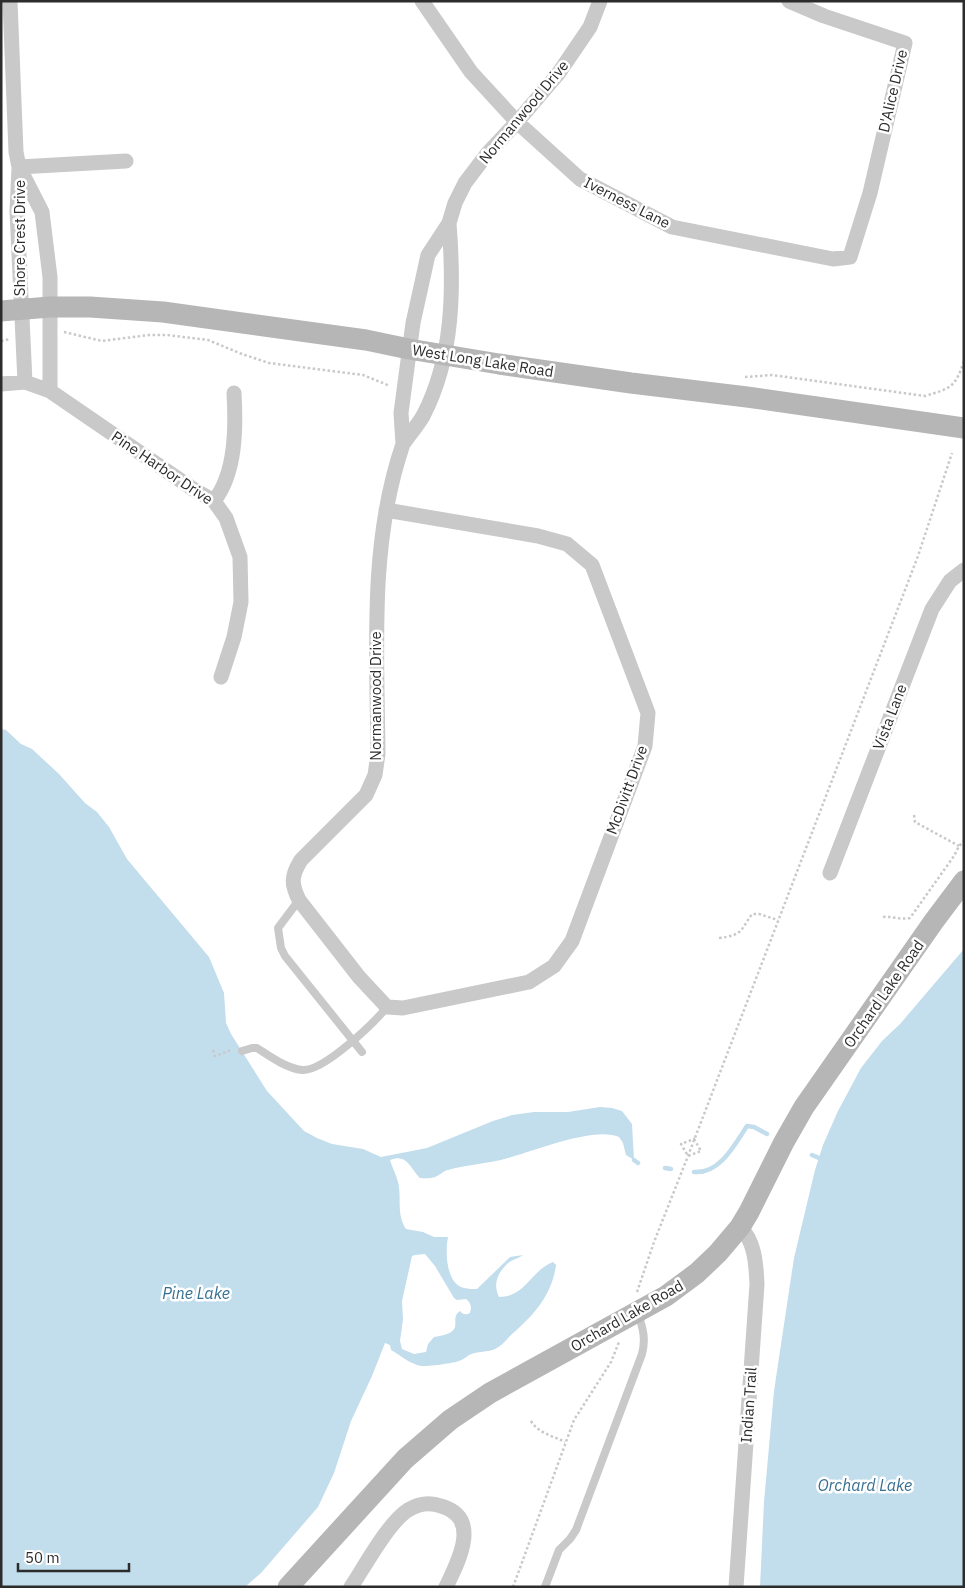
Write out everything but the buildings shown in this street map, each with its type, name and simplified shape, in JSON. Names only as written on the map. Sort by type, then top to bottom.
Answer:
[{"type":"main road","name":"West Long Lake Road","points":[[11,310],[50,307],[90,307],[162,312],[366,340],[444,355],[631,383],[747,397],[964,428]]},
{"type":"main road","name":"Orchard Lake Road","points":[[288,1587],[405,1458],[450,1420],[490,1392],[666,1296],[697,1273],[718,1253],[740,1226],[754,1203],[784,1142],[804,1107],[964,881]]},
{"type":"street","name":"Shore Crest Drive","points":[[10,1],[16,152],[20,167],[42,212],[50,277],[50,391]]},
{"type":"street","name":"Iverness Lane","points":[[422,1],[472,72],[518,122],[580,179],[672,227],[833,259],[850,257]]},
{"type":"street","name":"Normanwood Drive","points":[[403,444],[401,413],[408,349],[428,256],[449,223],[465,183],[558,74],[590,27],[600,1]]},
{"type":"street","name":"D'Alice Drive","points":[[789,1],[824,16],[905,43],[870,193],[850,257]]},
{"type":"street","points":[[20,167],[126,161]]},
{"type":"street","name":"Shore Crest Drive","points":[[20,167],[11,310],[22,337],[25,382]]},
{"type":"street","name":"Normanwood Drive","points":[[387,1007],[359,977],[299,900],[293,887],[294,871],[301,860],[366,795],[375,775],[378,754],[376,596],[386,510],[397,461],[403,444],[423,417],[439,379],[449,329],[452,261],[449,223]]},
{"type":"street","name":"Pine Harbor Drive","points":[[1,384],[25,382],[50,391],[214,502],[226,518],[240,557],[241,602],[234,637],[222,676]]},
{"type":"street","points":[[214,502],[222,491],[232,456],[236,423],[234,393]]},
{"type":"street","name":"McDivitt Drive","points":[[386,510],[538,536],[567,544],[592,565],[648,714],[645,746],[572,942],[554,966],[529,982],[402,1008],[387,1007]]},
{"type":"street","name":"Vista Lane","points":[[830,873],[932,609],[950,581],[964,570]]},
{"type":"street","name":"Indian Trail","points":[[736,1587],[757,1284],[751,1240],[740,1226]]},
{"type":"street","points":[[351,1587],[396,1520],[412,1507],[429,1504],[447,1508],[456,1513],[461,1520],[464,1532],[462,1550],[446,1587]]},
{"type":"lane","points":[[299,900],[278,928],[281,948],[285,956],[362,1052]]},
{"type":"lane","points":[[239,1049],[258,1048],[281,1062],[303,1070],[313,1069],[331,1059],[380,1016],[387,1007]]},
{"type":"lane","points":[[545,1587],[559,1550],[576,1530],[642,1354],[645,1339],[633,1314]]},
{"type":"path","points":[[51,333],[68,331],[102,341],[149,335],[208,340],[270,363],[363,375],[391,386],[404,388]]},
{"type":"path","points":[[1,341],[22,337]]},
{"type":"path","points":[[741,377],[772,375],[925,396],[951,387],[958,378],[964,361]]},
{"type":"path","points":[[958,378],[964,380]]},
{"type":"path","points":[[513,1587],[574,1420],[611,1362],[633,1314],[654,1242],[918,556],[952,453]]},
{"type":"path","points":[[914,815],[915,822],[959,846]]},
{"type":"path","points":[[883,917],[891,916],[907,919],[912,916],[964,841]]},
{"type":"path","points":[[720,938],[739,934],[752,914],[759,914],[778,920]]},
{"type":"path","points":[[213,1050],[216,1056],[239,1049]]},
{"type":"path","points":[[688,1156],[681,1144],[694,1139]]},
{"type":"path","points":[[688,1156],[701,1152],[694,1139]]},
{"type":"path","points":[[531,1421],[534,1426],[545,1433],[565,1442]]},
{"type":"water","name":"Pine Lake","points":[[1,729],[6,730],[21,744],[32,749],[59,774],[85,803],[97,812],[109,827],[127,859],[209,957],[224,993],[226,1023],[231,1034],[267,1091],[304,1131],[332,1144],[363,1149],[381,1157],[427,1148],[512,1115],[534,1112],[568,1112],[600,1107],[612,1108],[622,1111],[632,1124],[634,1160],[626,1155],[623,1143],[619,1137],[608,1134],[580,1137],[501,1160],[463,1166],[445,1171],[431,1178],[420,1178],[408,1163],[400,1158],[390,1160],[398,1182],[401,1218],[406,1229],[423,1232],[434,1237],[448,1237],[448,1267],[453,1280],[458,1285],[477,1289],[510,1257],[523,1255],[508,1263],[498,1276],[496,1288],[499,1297],[508,1296],[516,1293],[545,1266],[553,1262],[556,1265],[551,1286],[535,1312],[498,1348],[472,1354],[459,1361],[446,1364],[417,1365],[391,1350],[390,1345],[385,1343],[351,1421],[334,1473],[318,1507],[261,1573],[246,1586],[1,1587]],"holes":[[[425,1254],[435,1266],[454,1298],[457,1300],[466,1299],[470,1304],[471,1311],[466,1314],[460,1311],[455,1318],[455,1326],[451,1332],[434,1337],[428,1344],[426,1352],[414,1354],[402,1349],[400,1341],[403,1319],[402,1301],[412,1256]]]},
{"type":"water","name":"Orchard Lake","points":[[964,949],[964,1587],[760,1587],[764,1502],[774,1391],[794,1258],[815,1170],[823,1145],[838,1111],[861,1068],[882,1041],[900,1024]]},
{"type":"waterway","points":[[694,1172],[712,1168],[726,1157],[747,1126],[754,1127],[767,1134]]},
{"type":"waterway","points":[[812,1155],[819,1158]]},
{"type":"waterway","points":[[634,1160],[638,1163]]},
{"type":"waterway","points":[[665,1168],[671,1169]]}]
